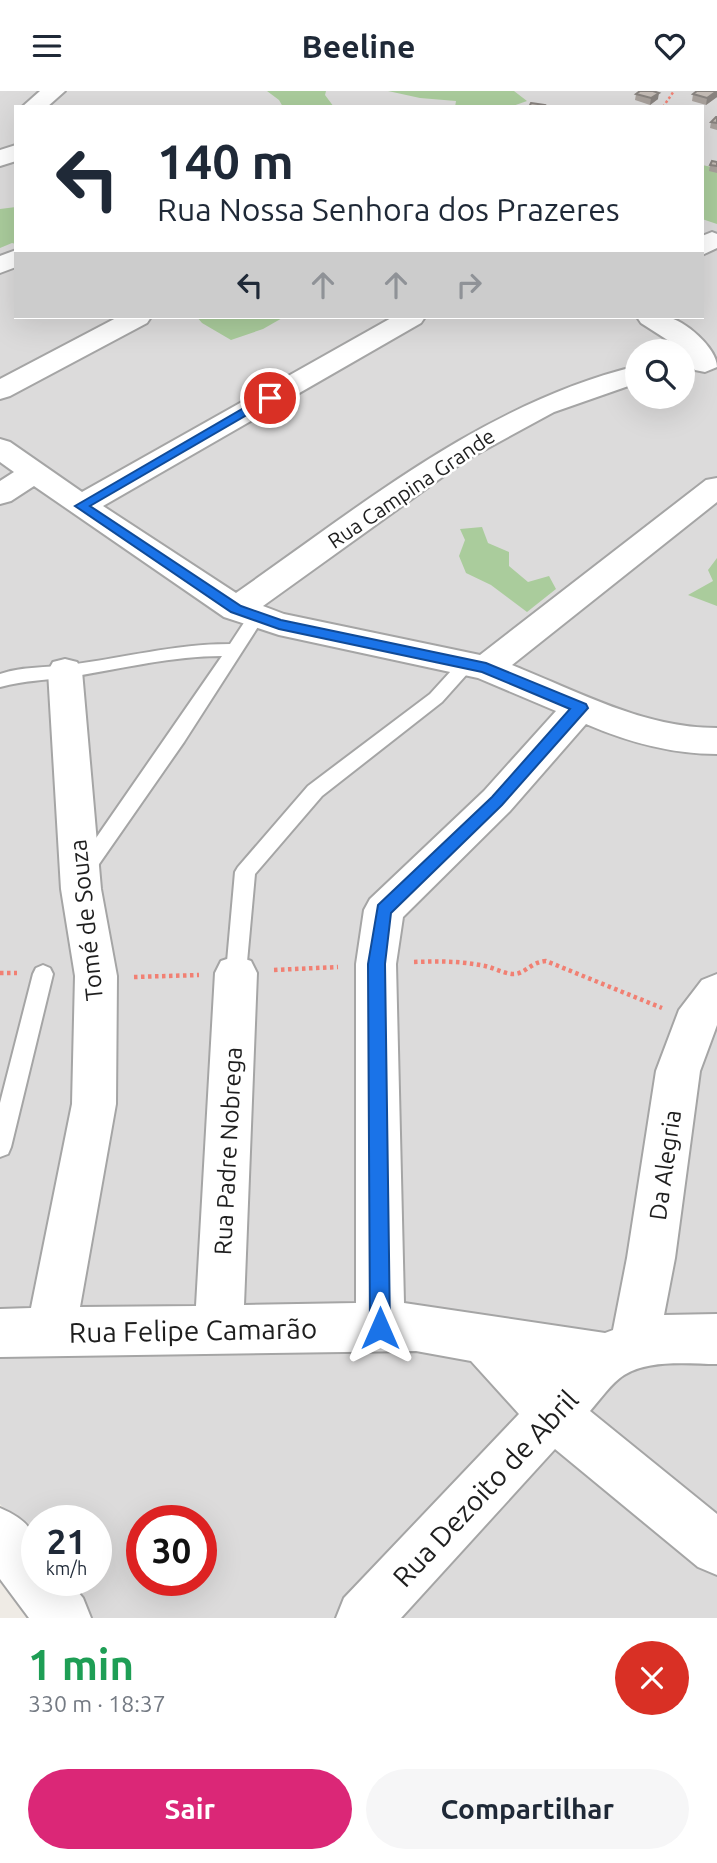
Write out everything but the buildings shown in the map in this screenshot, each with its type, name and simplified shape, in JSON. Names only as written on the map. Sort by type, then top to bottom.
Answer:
[{"type":"street","points":[[36,105],[54,91]]},
{"type":"street","points":[[0,390],[134,319]]},
{"type":"street","points":[[81,506],[408,319]]},
{"type":"street","points":[[653,319],[703,356]]},
{"type":"street","name":"Rua Campina Grande","points":[[246,613],[455,454],[544,406],[625,378]]},
{"type":"street","points":[[0,448],[81,506],[246,613],[279,624],[476,666],[631,728],[689,741],[717,741]]},
{"type":"street","points":[[0,494],[36,472]]},
{"type":"street","points":[[476,666],[717,487]]},
{"type":"street","name":"Tomé de Souza","points":[[51,1332],[94,1104],[96,975],[80,876],[65,671]]},
{"type":"street","points":[[380,1328],[376,964],[384,910],[497,801],[580,708]]},
{"type":"street","name":"Rua Padre Nobrega","points":[[219,1330],[236,973]]},
{"type":"street","name":"Da Alegria","points":[[619,1352],[653,1244],[678,1071],[705,1007]]},
{"type":"street","name":"Rua Felipe Camarão","points":[[0,1333],[416,1327],[484,1338],[619,1352],[663,1340],[717,1339]]},
{"type":"street","points":[[484,1338],[554,1415],[717,1548]]},
{"type":"street","name":"Rua Dezoito de Abril","points":[[364,1618],[554,1415],[619,1352]]},
{"type":"street","points":[[0,1535],[63,1618]]},
{"type":"lane","points":[[80,876],[178,737],[235,650],[246,613]]},
{"type":"lane","points":[[0,681],[19,673],[65,671],[205,649],[235,650]]},
{"type":"lane","points":[[236,973],[245,872],[315,791],[476,666]]},
{"type":"lane","points":[[0,1147],[43,974]]},
{"type":"path","points":[[96,975],[150,978],[449,961],[486,966],[513,974],[523,972],[528,965],[539,960],[611,986],[705,1007]]},
{"type":"path","points":[[0,973],[43,974]]},
{"type":"shaded area","points":[[0,91],[717,91],[717,1618],[93,1618],[75,1596],[112,1596],[112,1505],[21,1505],[21,1530],[0,1504]]},
{"type":"green space","points":[[267,91],[326,91],[325,95],[332,105],[282,105]]},
{"type":"green space","points":[[388,91],[514,91],[527,101],[516,105],[455,105],[456,101],[420,98]]},
{"type":"green space","points":[[704,165],[717,168],[717,224],[704,220]]},
{"type":"green space","points":[[14,207],[14,244],[0,248],[0,209]]},
{"type":"green space","points":[[199,319],[280,319],[263,329],[231,340]]},
{"type":"green space","points":[[482,527],[488,543],[509,552],[509,566],[528,582],[549,576],[556,589],[527,612],[491,585],[466,573],[459,556],[465,540],[460,529]]},
{"type":"green space","points":[[717,558],[717,606],[688,595],[713,581],[708,570]]},
{"type":"route","points":[[270,398],[81,506],[236,609],[279,624],[486,668],[580,708],[497,801],[384,910],[376,964],[380,1328]]}]
